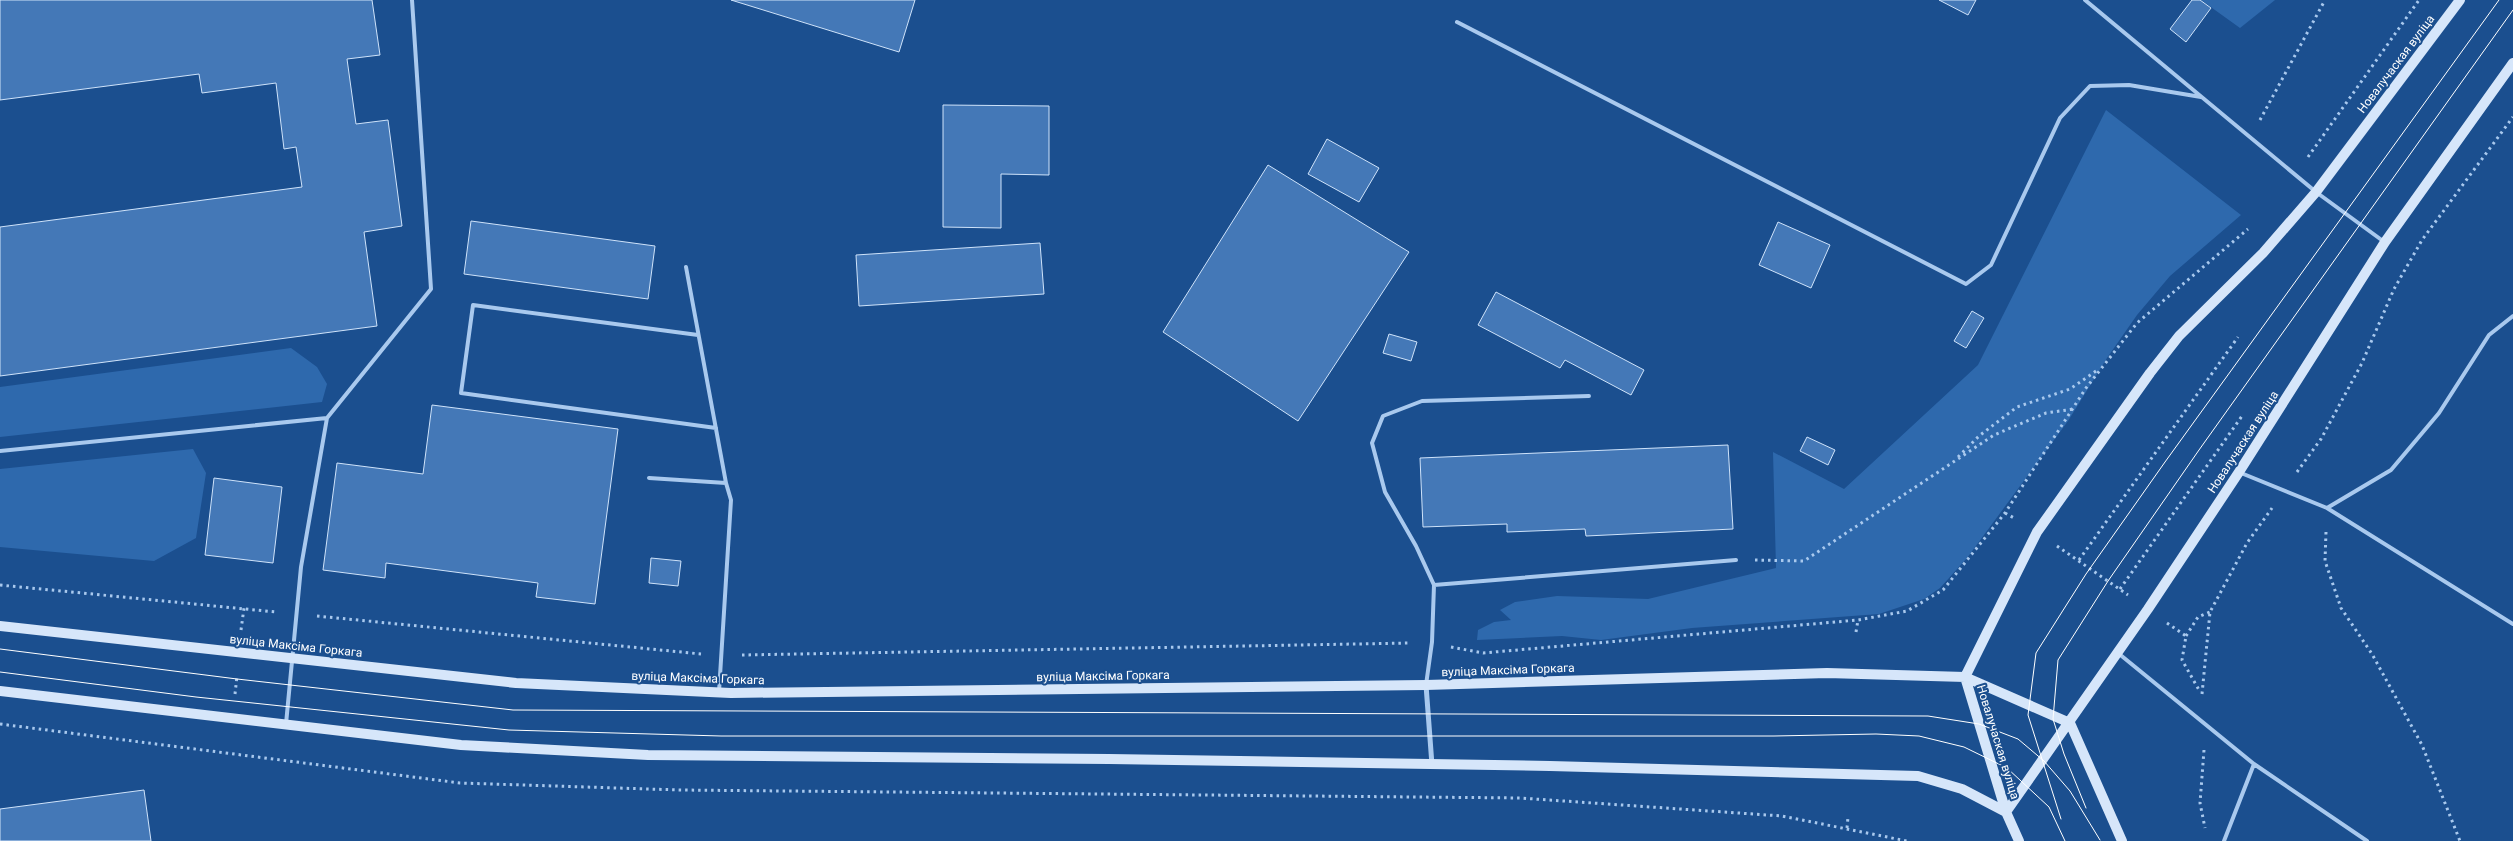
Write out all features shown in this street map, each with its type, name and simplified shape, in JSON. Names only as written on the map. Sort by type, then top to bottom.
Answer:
[{"type":"main road","name":"Новалучаская вуліца","points":[[2006,812],[1965,677],[2036,532],[2179,336],[2263,253],[2316,192],[2460,0]]},
{"type":"main road","name":"Новалучаская вуліца","points":[[2006,812],[2148,610],[2239,472],[2385,242],[2513,63]]},
{"type":"main road","name":"вуліца Максіма Горкага","points":[[0,626],[516,683],[719,692],[1426,684],[1827,673],[1965,677],[2070,723]]},
{"type":"main road","points":[[0,691],[461,745],[648,755],[1109,759],[1550,766],[1918,776],[1962,789],[2006,812],[2019,841]]},
{"type":"main road","points":[[2070,723],[2122,841]]},
{"type":"street","points":[[1426,684],[1432,765]]},
{"type":"lane","points":[[286,724],[301,567],[327,418],[431,289],[412,0]]},
{"type":"lane","points":[[2085,0],[2316,192],[2385,242]]},
{"type":"lane","points":[[1457,22],[1966,284],[1991,265],[2060,118],[2090,86],[2129,85],[2201,97]]},
{"type":"lane","points":[[686,267],[726,483],[731,500],[719,692]]},
{"type":"lane","points":[[698,335],[474,304],[462,393],[716,428]]},
{"type":"lane","points":[[2327,508],[2391,470],[2439,413],[2489,335],[2513,316]]},
{"type":"lane","points":[[1426,684],[1432,642],[1434,585],[1416,546],[1385,492],[1372,443],[1383,416],[1422,401],[1589,396]]},
{"type":"lane","points":[[0,451],[327,418]]},
{"type":"lane","points":[[2239,472],[2327,508],[2513,624]]},
{"type":"lane","points":[[649,478],[726,483]]},
{"type":"lane","points":[[1434,585],[1736,560]]},
{"type":"lane","points":[[2118,653],[2254,764],[2367,841]]},
{"type":"lane","points":[[2224,841],[2254,764]]},
{"type":"path","points":[[2250,138],[2325,0]]},
{"type":"path","points":[[2294,174],[2319,142],[2419,0]]},
{"type":"path","points":[[2210,612],[2198,617],[2186,636],[2182,660],[2202,695],[2210,612],[2247,543],[2321,440],[2362,363],[2394,289],[2422,240],[2513,118]]},
{"type":"path","points":[[0,585],[721,656],[767,653],[1432,642],[1483,653],[1858,620],[1907,611],[1943,590],[2005,513],[2086,388],[2137,323],[2255,224]]},
{"type":"path","points":[[2079,560],[2238,337]]},
{"type":"path","points":[[1954,461],[1979,436],[2017,407],[2070,389],[2103,366]]},
{"type":"path","points":[[1736,560],[1804,561],[1954,461],[2003,431],[2046,413],[2074,409]]},
{"type":"path","points":[[2120,589],[2246,411]]},
{"type":"path","points":[[2327,508],[2325,561],[2340,608],[2372,654],[2422,744],[2460,841]]},
{"type":"path","points":[[2005,513],[2079,560],[2186,636]]},
{"type":"path","points":[[232,718],[244,608]]},
{"type":"path","points":[[1856,632],[1858,620]]},
{"type":"path","points":[[0,724],[460,783],[680,790],[1520,798],[1782,816],[1907,841]]},
{"type":"path","points":[[2205,724],[2200,803],[2205,831]]},
{"type":"path","points":[[1847,828],[1848,817]]},
{"type":"shaded area","points":[[2201,0],[2275,0],[2240,28]]},
{"type":"shaded area","points":[[2106,110],[2241,215],[2170,276],[2137,315],[2107,358],[2068,421],[1967,558],[1940,588],[1924,599],[1879,614],[1692,628],[1601,640],[1562,636],[1477,640],[1478,630],[1494,622],[1511,620],[1500,610],[1515,602],[1557,596],[1648,599],[1776,568],[1773,452],[1844,489],[1978,365]]},
{"type":"shaded area","points":[[291,348],[317,367],[327,384],[322,402],[0,437],[0,387]]},
{"type":"shaded area","points":[[193,449],[206,473],[196,538],[154,561],[0,547],[0,469]]},
{"type":"building","points":[[0,0],[372,0],[380,55],[347,59],[356,124],[388,120],[402,226],[364,232],[377,326],[0,376],[0,227],[302,187],[296,147],[284,149],[276,83],[202,93],[199,74],[0,100]]},
{"type":"building","points":[[731,0],[915,0],[899,52]]},
{"type":"building","points":[[1939,0],[1976,0],[1968,15]]},
{"type":"building","points":[[2192,0],[2200,0],[2211,8],[2186,42],[2170,29]]},
{"type":"building","points":[[943,105],[1049,106],[1049,175],[1001,174],[1001,228],[943,227]]},
{"type":"building","points":[[1327,139],[1379,168],[1359,202],[1308,174]]},
{"type":"building","points":[[1268,165],[1409,252],[1298,421],[1163,332]]},
{"type":"building","points":[[471,221],[655,246],[648,299],[464,274]]},
{"type":"building","points":[[1778,222],[1830,245],[1811,288],[1759,265]]},
{"type":"building","points":[[1040,243],[1044,294],[859,306],[856,255]]},
{"type":"building","points":[[1496,292],[1644,370],[1631,395],[1565,360],[1560,368],[1478,325]]},
{"type":"building","points":[[1972,311],[1984,318],[1966,348],[1954,341]]},
{"type":"building","points":[[1389,334],[1417,342],[1411,361],[1383,353]]},
{"type":"building","points":[[432,405],[618,429],[595,604],[536,597],[538,583],[386,563],[385,578],[323,570],[337,463],[423,474]]},
{"type":"building","points":[[1807,437],[1835,450],[1828,465],[1800,451]]},
{"type":"building","points":[[1728,445],[1733,529],[1586,536],[1585,529],[1507,532],[1507,524],[1423,527],[1420,458]]},
{"type":"building","points":[[214,478],[282,487],[273,563],[205,555]]},
{"type":"building","points":[[651,558],[681,561],[678,586],[649,583]]},
{"type":"building","points":[[144,790],[151,841],[0,841],[0,809]]},
{"type":"tram line","points":[[2061,819],[2028,715],[2036,653],[2086,574],[2165,462],[2499,0]]},
{"type":"tram line","points":[[2086,808],[2064,754],[2053,719],[2058,660],[2108,581],[2199,450],[2513,10]]},
{"type":"tram line","points":[[0,649],[237,679],[513,710],[1928,716],[1979,724],[2018,739],[2044,761],[2070,791],[2100,840]]},
{"type":"tram line","points":[[0,672],[196,697],[509,730],[721,736],[1774,736],[1876,734],[1919,736],[1964,747],[2007,768],[2049,807],[2065,841]]}]
